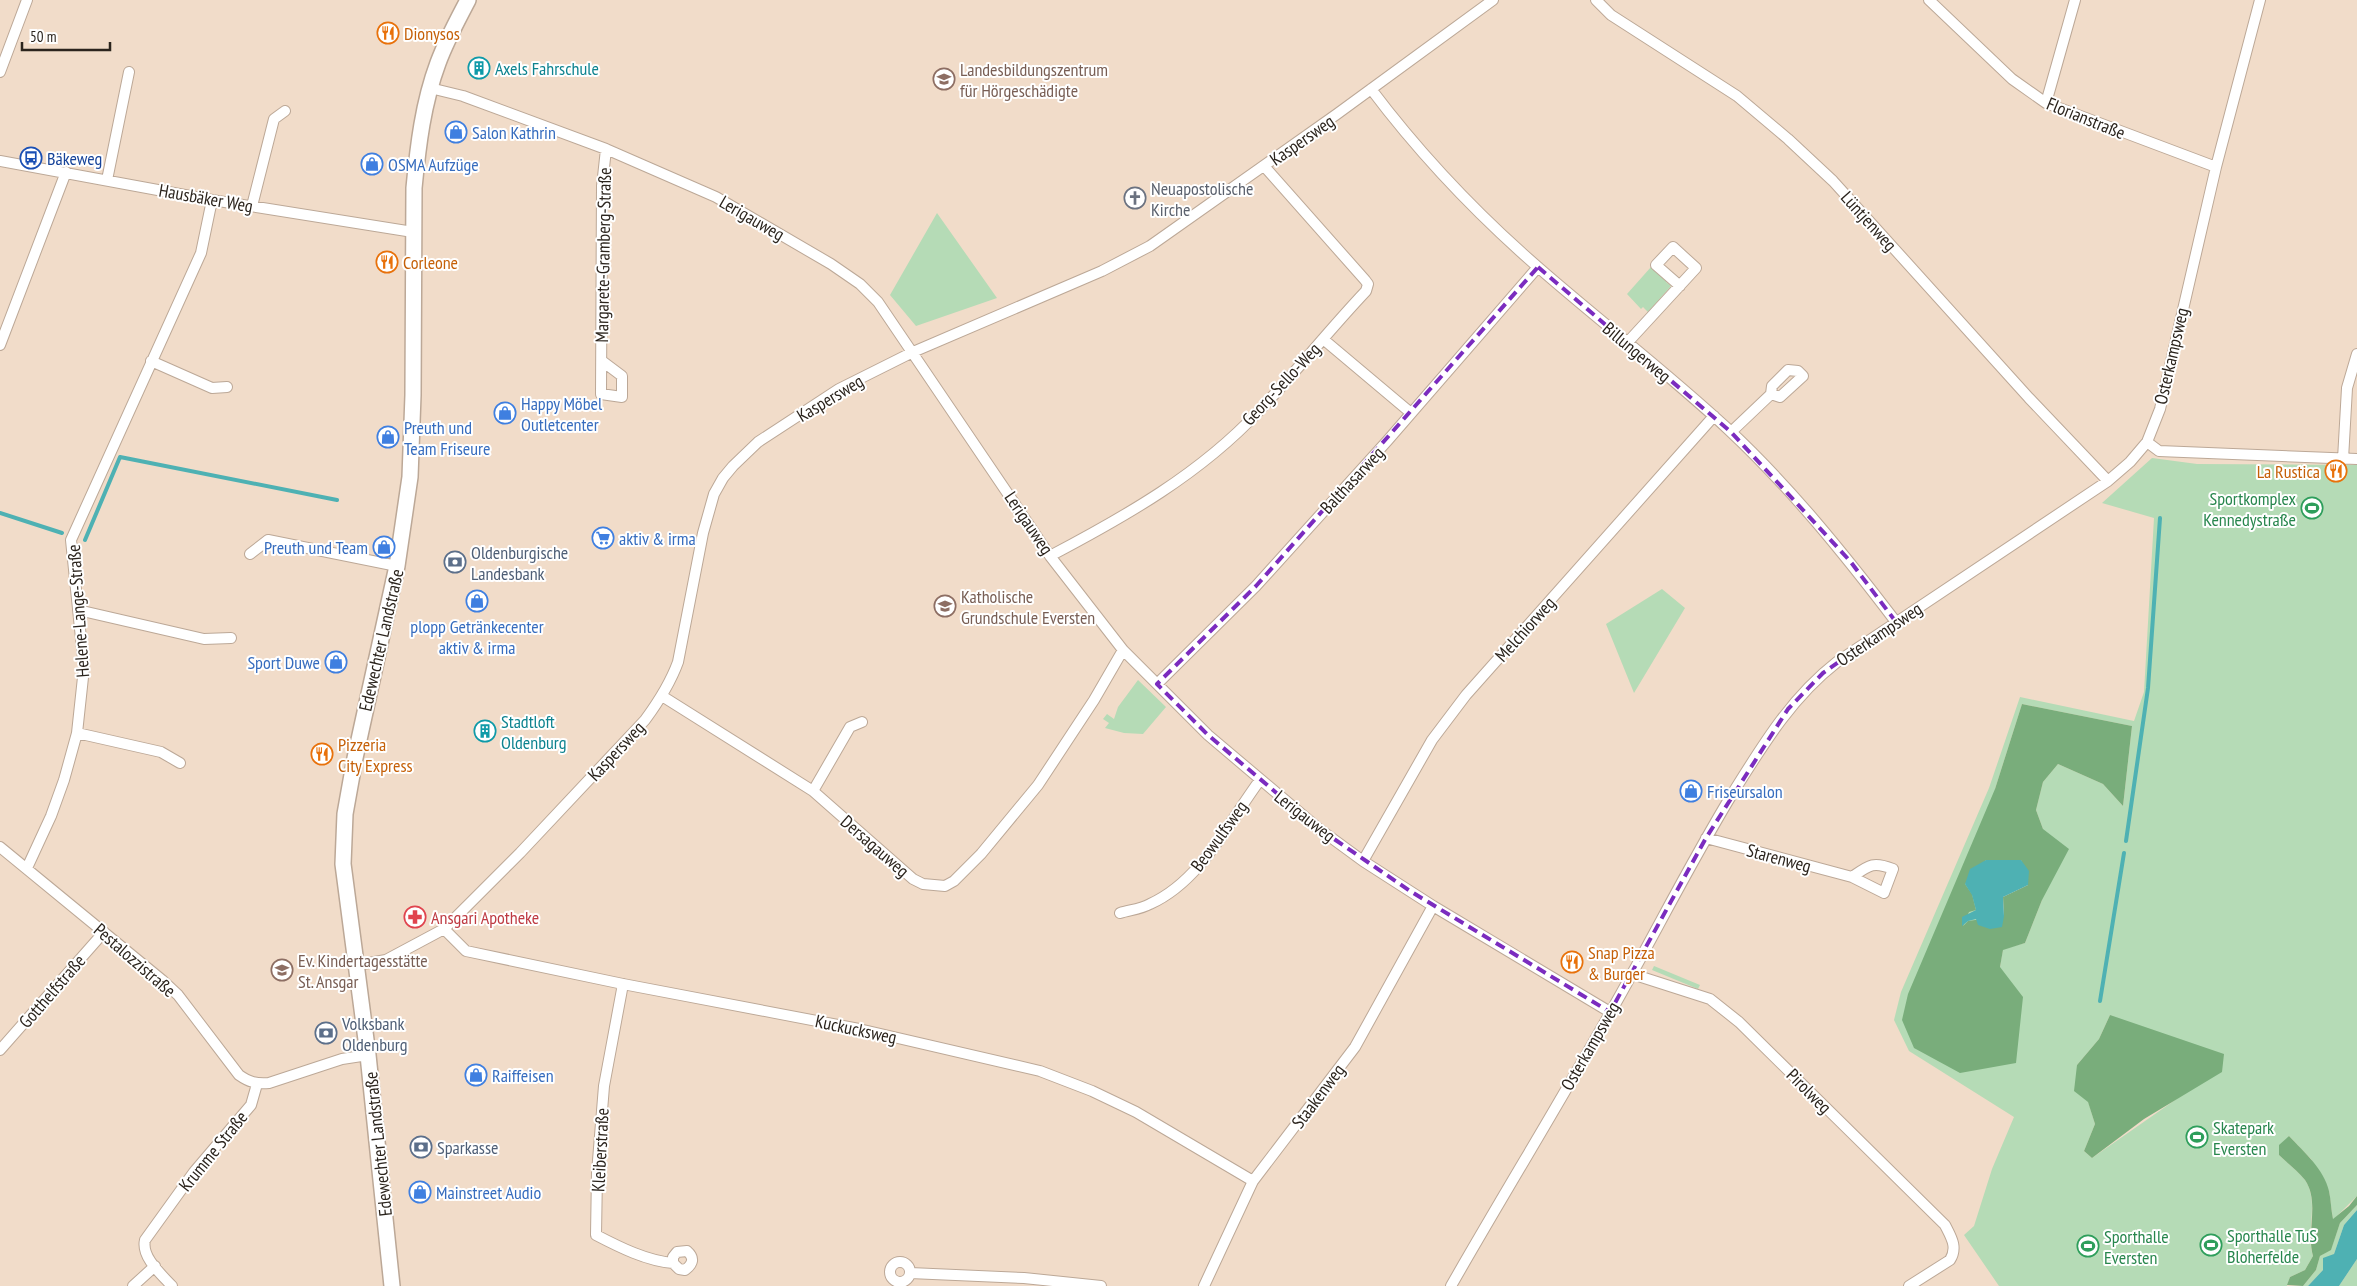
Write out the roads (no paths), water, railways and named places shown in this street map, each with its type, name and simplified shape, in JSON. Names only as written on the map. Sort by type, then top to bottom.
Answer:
[{"type":"main road","name":"Edewechter Landstraße","points":[[392,1286],[368,1055],[344,880],[345,814],[355,758],[398,566],[410,470],[414,188],[418,148],[430,88],[449,37],[468,0]]},
{"type":"street","points":[[1,65],[27,0]]},
{"type":"street","name":"Kaspersweg","points":[[357,965],[392,957],[444,928],[520,854],[645,720],[662,696],[678,662],[703,533],[714,494],[723,478],[733,466],[766,436],[840,389],[913,352],[1093,275],[1150,246],[1372,89],[1493,0]]},
{"type":"street","name":"Lüntjenweg","points":[[1596,0],[1611,16],[1737,96],[1811,160],[1833,181],[2029,398],[2108,481]]},
{"type":"street","name":"Florianstraße","points":[[1929,0],[2012,79],[2046,103],[2216,167]]},
{"type":"street","points":[[2046,103],[2075,0]]},
{"type":"street","name":"Osterkampsweg","points":[[1451,1286],[1632,974],[1706,838],[1753,760],[1788,709],[1823,673],[1896,622],[2085,499],[2130,462],[2147,442],[2160,409],[2216,167],[2260,0]]},
{"type":"street","points":[[107,180],[129,72]]},
{"type":"street","name":"Lerigauweg","points":[[430,88],[464,96],[606,149],[716,197],[831,264],[860,284],[878,302],[1050,556],[1122,650],[1208,735],[1318,828],[1363,861],[1432,906],[1610,1012]]},
{"type":"street","name":"Billungerweg","points":[[1372,89],[1437,167],[1474,206],[1538,267],[1731,432],[1850,561],[1896,622]]},
{"type":"street","points":[[252,206],[274,119],[285,111]]},
{"type":"street","name":"Margarete-Gramberg-Straße","points":[[602,361],[602,186],[606,149]]},
{"type":"street","name":"Hausbäker Weg","points":[[0,160],[212,200],[414,232]]},
{"type":"street","name":"Georg-Sello-Weg","points":[[1050,556],[1120,520],[1188,475],[1259,412],[1366,291],[1368,284],[1264,166]]},
{"type":"street","points":[[0,345],[66,172]]},
{"type":"street","name":"Helene-Lange-Straße","points":[[27,868],[58,798],[77,733],[84,668],[71,540],[201,253],[212,200]]},
{"type":"street","name":"Balthasarweg","points":[[1157,684],[1256,586],[1411,413],[1538,267]]},
{"type":"street","points":[[1627,343],[1680,286]]},
{"type":"street","points":[[1324,339],[1411,413]]},
{"type":"street","points":[[2343,459],[2347,388],[2357,354]]},
{"type":"street","points":[[151,361],[212,388],[227,387]]},
{"type":"street","points":[[1731,432],[1772,394]]},
{"type":"street","name":"Melchiorweg","points":[[1363,861],[1432,740],[1466,695],[1714,416]]},
{"type":"street","points":[[2147,442],[2159,451],[2357,459]]},
{"type":"street","points":[[250,554],[268,540],[398,566]]},
{"type":"street","points":[[78,610],[204,639],[231,638]]},
{"type":"street","name":"Dersagauweg","points":[[662,696],[812,791],[912,879],[923,884],[945,886],[954,881],[981,854],[1038,785],[1094,700],[1122,650]]},
{"type":"street","points":[[812,791],[850,727],[862,722]]},
{"type":"street","points":[[77,733],[161,752],[180,763]]},
{"type":"street","name":"Beowulfsweg","points":[[1120,913],[1150,904],[1189,877],[1217,844],[1234,816],[1260,780]]},
{"type":"street","name":"Starenweg","points":[[1706,838],[1852,877]]},
{"type":"street","name":"Pestalozzistraße","points":[[0,847],[168,985],[239,1075],[247,1081],[257,1084]]},
{"type":"street","name":"Staakenweg","points":[[1204,1286],[1253,1181],[1355,1047],[1432,906]]},
{"type":"street","name":"Kuckucksweg","points":[[444,928],[466,951],[623,984],[859,1029],[1040,1071],[1092,1091],[1136,1112],[1253,1181]]},
{"type":"street","name":"Gotthelfstraße","points":[[0,1050],[104,932]]},
{"type":"street","name":"Pirolweg","points":[[1632,974],[1710,1000],[1738,1022],[1944,1225],[1954,1248],[1950,1260],[1909,1286]]},
{"type":"street","name":"Kleiberstraße","points":[[623,984],[604,1086],[597,1173],[596,1235],[620,1247],[664,1262],[673,1263]]},
{"type":"street","points":[[257,1084],[269,1083],[342,1058],[368,1055]]},
{"type":"street","name":"Krumme Straße","points":[[172,1286],[155,1266],[144,1247],[148,1234],[194,1172],[251,1105],[257,1084]]},
{"type":"street","points":[[133,1286],[155,1266]]},
{"type":"street","points":[[910,1272],[1024,1278],[1102,1286]]},
{"type":"water","points":[[1986,860],[2021,860],[2029,871],[2028,885],[2003,897],[2004,916],[2002,927],[1990,929],[1978,925],[1976,919],[1968,921],[1962,926],[1962,917],[1976,910],[1972,895],[1965,884],[1970,869]]},
{"type":"water","points":[[2357,1210],[2357,1259],[2339,1286],[2308,1286],[2323,1270],[2323,1258],[2334,1254],[2344,1225]]},
{"type":"waterway","points":[[85,540],[120,457],[337,500]]},
{"type":"waterway","points":[[0,513],[62,533]]},
{"type":"waterway","points":[[2126,841],[2148,688],[2160,518]]},
{"type":"waterway","points":[[2100,1001],[2124,853]]},
{"type":"place","name":"Dionysos","points":[[388,33]]},
{"type":"place","name":"Axels Fahrschule","points":[[479,68]]},
{"type":"place","name":"Landesbildungszentrum für Hörgeschädigte","points":[[944,79]]},
{"type":"place","name":"Salon Kathrin","points":[[456,132]]},
{"type":"place","name":"Bäkeweg","points":[[31,158]]},
{"type":"place","name":"OSMA Aufzüge","points":[[372,164]]},
{"type":"place","name":"Neuapostolische Kirche","points":[[1135,198]]},
{"type":"place","name":"Corleone","points":[[387,262]]},
{"type":"place","name":"Happy Möbel Outletcenter","points":[[505,413]]},
{"type":"place","name":"Preuth und Team Friseure","points":[[388,437]]},
{"type":"place","name":"La Rustica","points":[[2336,471]]},
{"type":"place","name":"Sportkomplex Kennedystraße","points":[[2312,508]]},
{"type":"place","name":"aktiv & irma","points":[[603,538]]},
{"type":"place","name":"Preuth und Team","points":[[384,547]]},
{"type":"place","name":"Oldenburgische Landesbank","points":[[455,562]]},
{"type":"place","name":"plopp Getränkecenter aktiv & irma","points":[[477,601]]},
{"type":"place","name":"Katholische Grundschule Eversten","points":[[945,606]]},
{"type":"place","name":"Sport Duwe","points":[[336,662]]},
{"type":"place","name":"Stadtloft Oldenburg","points":[[485,731]]},
{"type":"place","name":"Pizzeria City Express","points":[[322,754]]},
{"type":"place","name":"Friseursalon","points":[[1691,791]]},
{"type":"place","name":"Ansgari Apotheke","points":[[415,917]]},
{"type":"place","name":"Snap Pizza & Burger","points":[[1572,962]]},
{"type":"place","name":"Ev. Kindertagesstätte St. Ansgar","points":[[282,970]]},
{"type":"place","name":"Volksbank Oldenburg","points":[[326,1033]]},
{"type":"place","name":"Raiffeisen","points":[[476,1075]]},
{"type":"place","name":"Skatepark Eversten","points":[[2197,1137]]},
{"type":"place","name":"Sparkasse","points":[[421,1147]]},
{"type":"place","name":"Mainstreet Audio","points":[[420,1192]]},
{"type":"place","name":"Sporthalle TuS Bloherfelde","points":[[2211,1245]]},
{"type":"place","name":"Sporthalle Eversten","points":[[2088,1246]]}]
